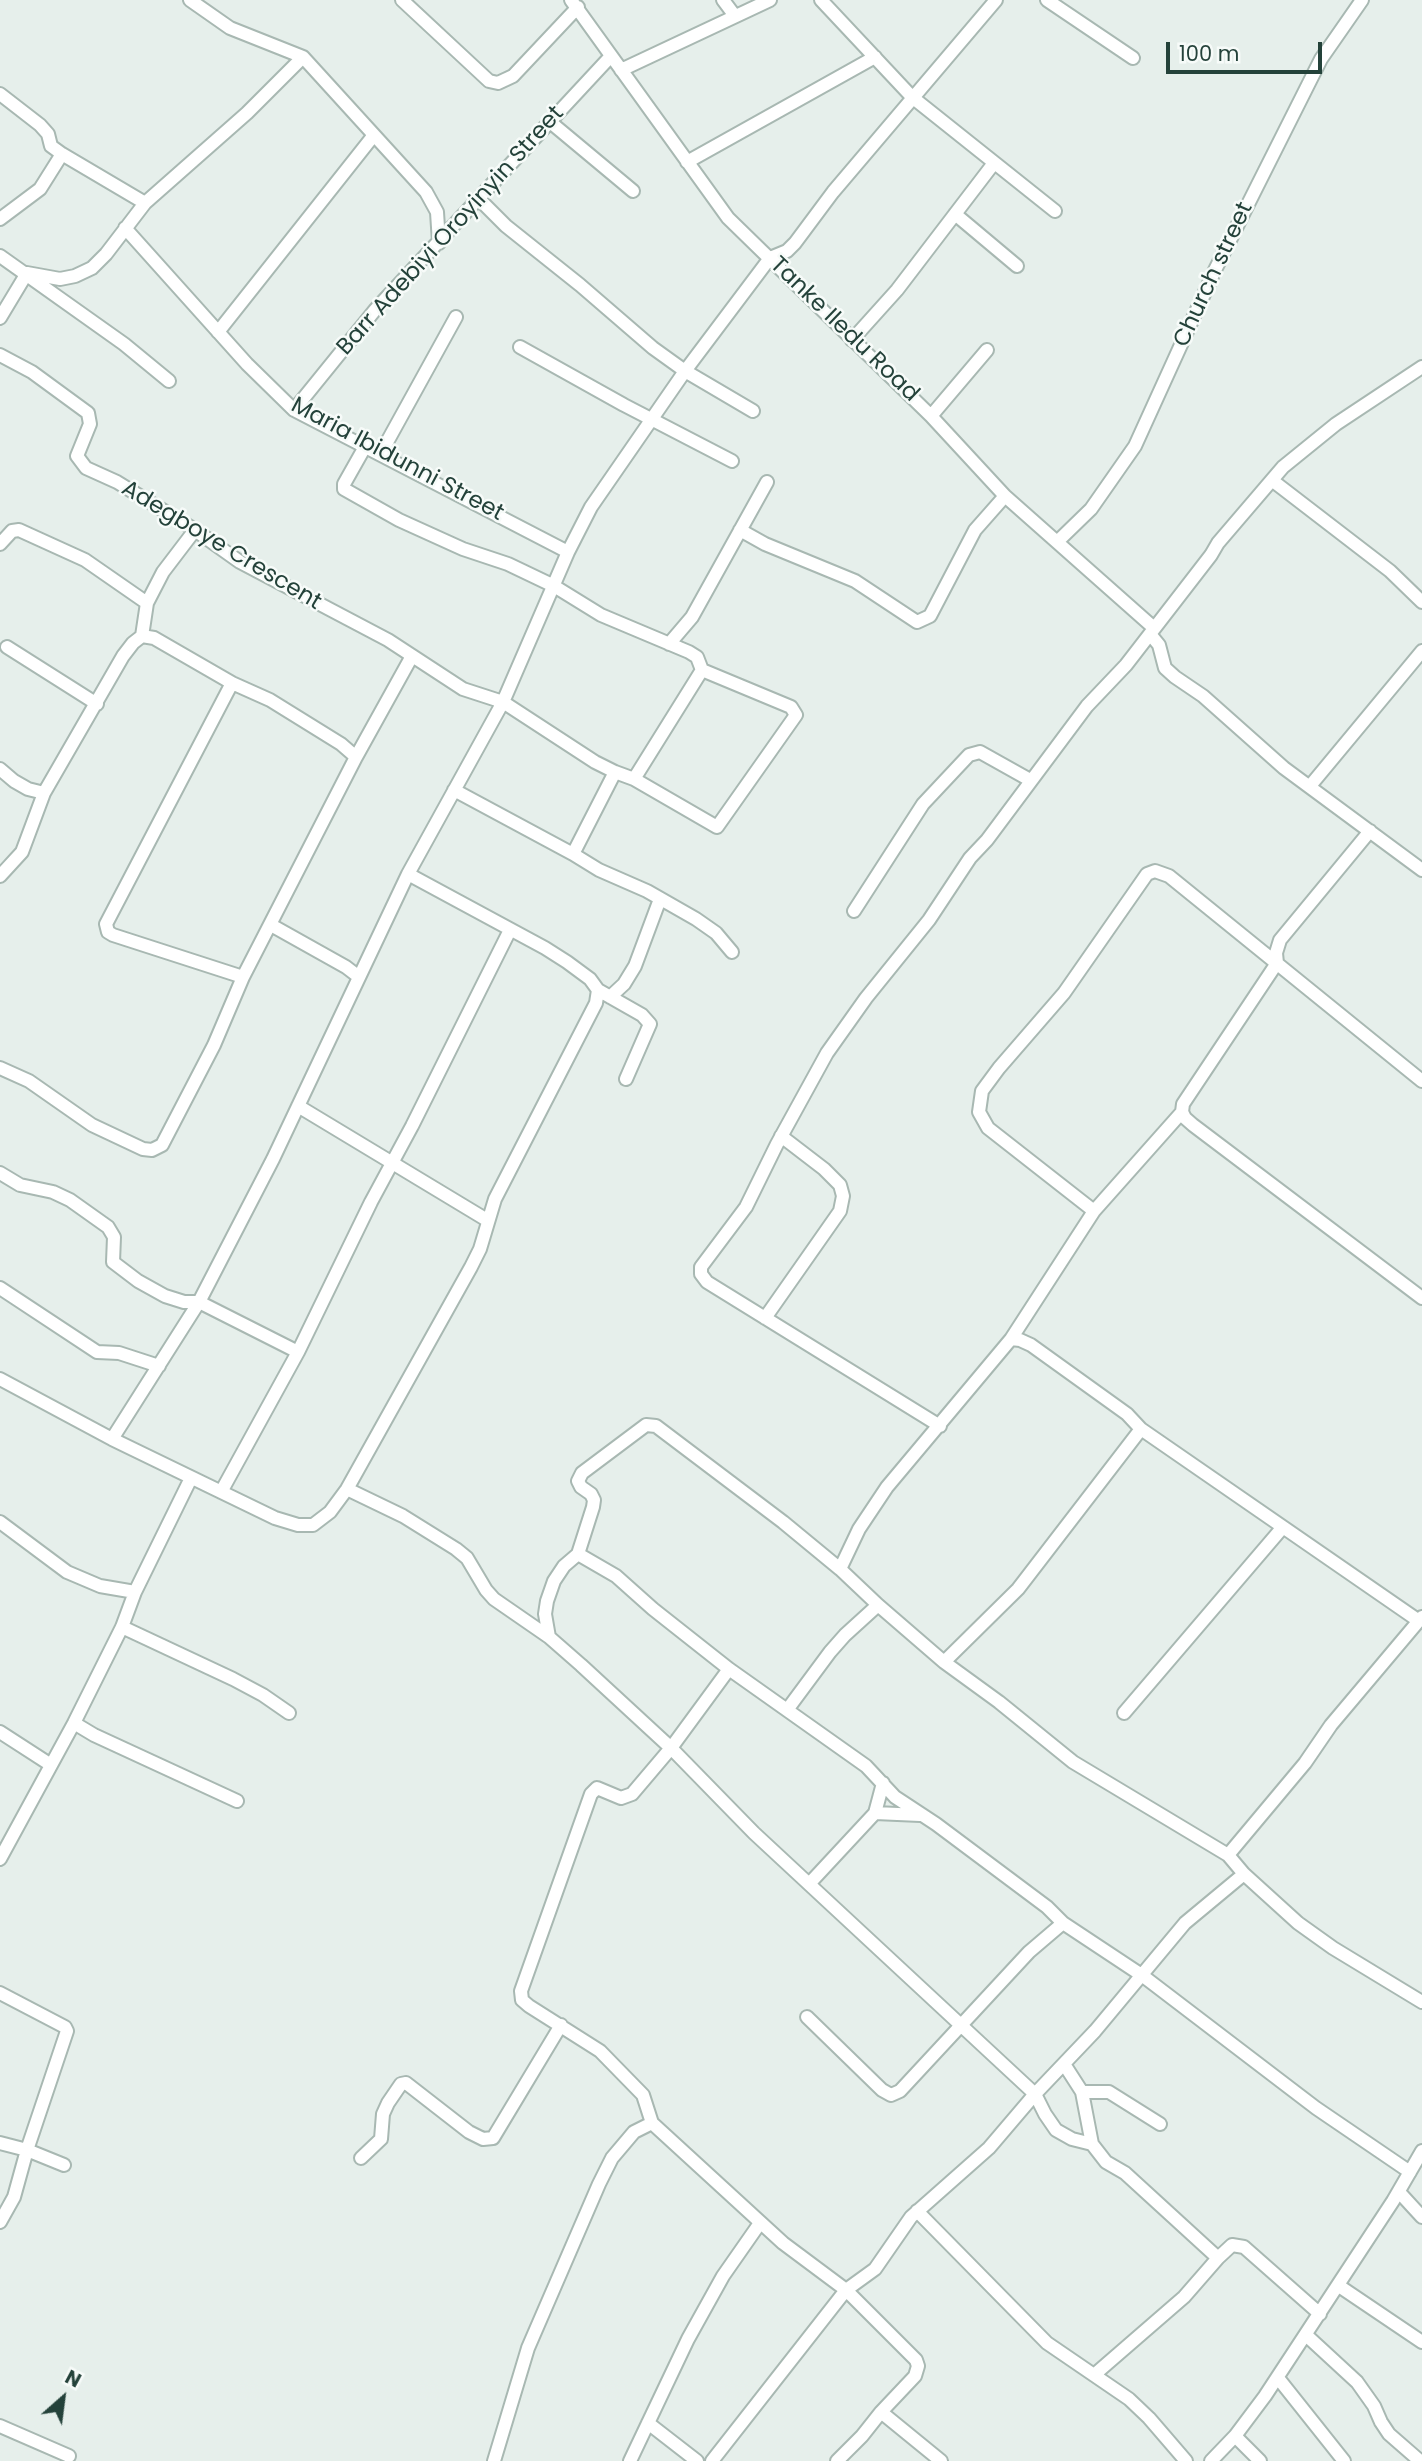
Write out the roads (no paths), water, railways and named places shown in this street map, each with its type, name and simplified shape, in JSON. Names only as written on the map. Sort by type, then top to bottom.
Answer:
[{"type":"street","points":[[190,0],[230,28],[303,57],[426,192],[437,212],[439,243]]},
{"type":"street","points":[[402,0],[489,81],[498,83],[513,76],[574,4]]},
{"type":"street","points":[[723,0],[735,16]]},
{"type":"street","points":[[621,70],[770,0]]},
{"type":"street","points":[[821,0],[912,97],[1055,211]]},
{"type":"street","points":[[113,1440],[199,1302],[298,1106],[408,874],[503,702],[568,552],[591,507],[685,371],[770,258],[786,251],[795,243],[833,192],[996,0]]},
{"type":"street","points":[[1046,0],[1133,58]]},
{"type":"street","name":"Church street","points":[[1057,542],[1091,509],[1135,446],[1215,270],[1321,59],[1362,0]]},
{"type":"street","name":"Tanke Iledu Road","points":[[574,4],[728,218],[931,415],[1005,496],[1152,631]]},
{"type":"street","name":"Barr Adebiyi Oroyinyin Street","points":[[294,410],[375,310],[611,56]]},
{"type":"street","points":[[27,273],[60,279],[92,268],[145,203],[247,113],[303,57]]},
{"type":"street","points":[[687,162],[875,57]]},
{"type":"street","points":[[0,94],[40,125],[48,134],[51,146],[61,155],[145,203]]},
{"type":"street","points":[[550,121],[633,191]]},
{"type":"street","points":[[218,332],[374,135]]},
{"type":"street","points":[[0,219],[40,189],[61,155]]},
{"type":"street","points":[[852,340],[897,290],[995,163]]},
{"type":"street","points":[[479,200],[506,226],[685,371],[753,411]]},
{"type":"street","points":[[955,214],[1017,266]]},
{"type":"street","name":"Maria Ibidunni Street","points":[[125,228],[247,365],[294,410],[568,552]]},
{"type":"street","points":[[0,256],[124,344],[169,381]]},
{"type":"street","points":[[0,318],[27,273]]},
{"type":"street","points":[[381,453],[456,317]]},
{"type":"street","points":[[520,346],[652,420],[732,461]]},
{"type":"street","points":[[931,415],[987,350]]},
{"type":"street","name":"Adegboye Crescent","points":[[0,355],[32,372],[88,413],[90,424],[77,456],[86,468],[117,482],[195,530],[240,562],[388,640],[463,690],[503,702],[595,762],[634,779],[717,827],[796,715],[791,707],[702,670]]},
{"type":"street","points":[[940,1426],[708,1282],[701,1274],[701,1267],[746,1207],[827,1053],[866,998],[929,920],[970,858],[987,841],[1087,706],[1126,665],[1218,544],[1283,467],[1336,424],[1422,367]]},
{"type":"street","points":[[1411,375],[1422,385]]},
{"type":"street","points":[[366,445],[344,484],[344,489],[399,520],[463,549],[508,564],[554,586],[601,615],[697,657],[702,670],[634,779]]},
{"type":"street","points":[[669,644],[692,617],[768,481]]},
{"type":"street","points":[[1273,481],[1390,571],[1422,603]]},
{"type":"street","points":[[740,530],[765,544],[855,581],[917,622],[930,616],[975,530],[1005,496]]},
{"type":"street","points":[[0,544],[12,531],[19,530],[85,560],[147,603]]},
{"type":"street","points":[[0,876],[23,852],[44,793],[123,656],[142,636],[147,603],[163,572],[195,530]]},
{"type":"street","points":[[1152,631],[1159,645],[1162,662],[1175,677],[1203,696],[1284,768],[1422,870]]},
{"type":"street","points":[[142,636],[154,638],[232,683],[270,700],[341,744],[356,757]]},
{"type":"street","points":[[7,647],[97,704]]},
{"type":"street","points":[[1310,786],[1422,651]]},
{"type":"street","points":[[0,1068],[29,1081],[92,1125],[143,1149],[152,1150],[162,1145],[214,1045],[243,977],[356,757],[412,656]]},
{"type":"street","points":[[232,683],[106,924],[108,932],[113,934],[243,977]]},
{"type":"street","points":[[854,911],[923,804],[969,755],[979,751],[1030,780]]},
{"type":"street","points":[[0,769],[28,789],[44,793]]},
{"type":"street","points":[[573,854],[615,772]]},
{"type":"street","points":[[454,790],[599,870],[647,891],[696,919],[716,933],[732,952]]},
{"type":"street","points":[[1370,831],[1280,940],[1276,953],[1278,962],[1183,1104],[1182,1112],[1193,1125],[1422,1298]]},
{"type":"street","points":[[1094,1211],[988,1128],[979,1112],[982,1091],[1064,993],[1147,874],[1155,871],[1169,877],[1278,962],[1422,1082]]},
{"type":"street","points":[[408,874],[545,947],[590,979],[598,990],[642,1015],[650,1024],[626,1079]]},
{"type":"street","points":[[610,997],[624,984],[635,966],[660,900]]},
{"type":"street","points":[[271,925],[359,977]]},
{"type":"street","points":[[221,1493],[298,1352],[510,930]]},
{"type":"street","points":[[0,1379],[113,1440],[221,1493],[275,1518],[298,1525],[313,1525],[330,1512],[347,1489],[471,1267],[480,1249],[487,1220],[535,1118],[566,1065],[596,1003],[598,990]]},
{"type":"street","points":[[298,1106],[487,1220]]},
{"type":"street","points":[[840,1569],[859,1529],[887,1487],[1011,1339],[1094,1211],[1182,1112]]},
{"type":"street","points":[[765,1318],[840,1211],[844,1196],[839,1185],[824,1169],[781,1136]]},
{"type":"street","points":[[0,1173],[20,1185],[52,1192],[70,1200],[108,1227],[114,1237],[113,1262],[121,1270],[165,1296],[184,1302],[199,1302],[298,1352]]},
{"type":"street","points":[[0,1288],[97,1352],[119,1353],[159,1366]]},
{"type":"street","points":[[1011,1339],[1031,1345],[1127,1414],[1141,1429],[1420,1619],[1331,1725],[1305,1763],[1227,1854]]},
{"type":"street","points":[[549,1637],[545,1614],[547,1601],[554,1581],[564,1566],[578,1553],[594,1500],[578,1481],[582,1473],[646,1425],[656,1426],[783,1522],[944,1662],[1073,1762],[1227,1854],[1244,1874],[1298,1923],[1344,1955],[1422,2001]]},
{"type":"street","points":[[944,1662],[1018,1589],[1141,1429]]},
{"type":"street","points":[[0,1859],[74,1723],[191,1478]]},
{"type":"street","points":[[347,1489],[403,1516],[456,1549],[467,1559],[494,1599],[549,1637],[671,1748],[736,1815],[1035,2094],[1056,2130],[1072,2139],[1092,2144]]},
{"type":"street","points":[[0,1522],[67,1572],[100,1586],[135,1592]]},
{"type":"street","points":[[1124,1713],[1283,1527]]},
{"type":"street","points":[[578,1553],[616,1577],[729,1669],[866,1766],[895,1797],[936,1824],[1036,1899],[1063,1923],[1143,1976],[1315,2108],[1410,2172]]},
{"type":"street","points":[[787,1710],[830,1652],[878,1605]]},
{"type":"street","points":[[122,1627],[233,1679],[289,1713]]},
{"type":"street","points":[[729,1669],[671,1748],[632,1794],[626,1798],[597,1788],[591,1794],[521,1991],[522,2000],[600,2052],[643,2095],[652,2123],[794,2253],[846,2290],[916,2360],[918,2366],[915,2376],[837,2461]]},
{"type":"street","points":[[74,1723],[94,1735],[237,1801]]},
{"type":"street","points":[[0,1732],[51,1765]]},
{"type":"street","points":[[809,1884],[875,1813],[883,1783]]},
{"type":"street","points":[[875,1813],[920,1815]]},
{"type":"street","points":[[712,2461],[846,2290],[875,2269],[911,2217],[989,2148],[1143,1976],[1185,1923],[1244,1874]]},
{"type":"street","points":[[807,2017],[882,2090],[891,2095],[901,2091],[1022,1959],[1063,1923]]},
{"type":"street","points":[[0,1993],[65,2026],[68,2031],[27,2150],[14,2197],[0,2222]]},
{"type":"street","points":[[361,2158],[381,2139],[383,2114],[401,2084],[406,2083],[469,2132],[483,2139],[493,2138],[561,2025]]},
{"type":"street","points":[[1064,2064],[1082,2092],[1092,2144],[1106,2162],[1125,2173],[1218,2258]]},
{"type":"street","points":[[1082,2092],[1109,2092],[1160,2124]]},
{"type":"street","points":[[494,2461],[528,2348],[599,2184],[612,2158],[634,2132],[652,2123]]},
{"type":"street","points":[[0,2143],[27,2150],[64,2165]]},
{"type":"street","points":[[1210,2461],[1235,2436],[1278,2378],[1399,2192],[1422,2151]]},
{"type":"street","points":[[1399,2192],[1422,2217]]},
{"type":"street","points":[[917,2211],[1047,2343],[1129,2399],[1186,2461]]},
{"type":"street","points":[[631,2461],[694,2329],[723,2276],[760,2222]]},
{"type":"street","points":[[1094,2375],[1184,2297],[1232,2245],[1244,2247],[1320,2314]]},
{"type":"street","points":[[1339,2286],[1422,2342]]},
{"type":"street","points":[[1306,2335],[1357,2382],[1389,2434],[1420,2461]]},
{"type":"street","points":[[1278,2378],[1344,2461]]},
{"type":"street","points":[[881,2412],[941,2461]]},
{"type":"street","points":[[648,2423],[697,2461]]},
{"type":"street","points":[[0,2426],[69,2456]]},
{"type":"street","points":[[1235,2436],[1260,2461]]}]
